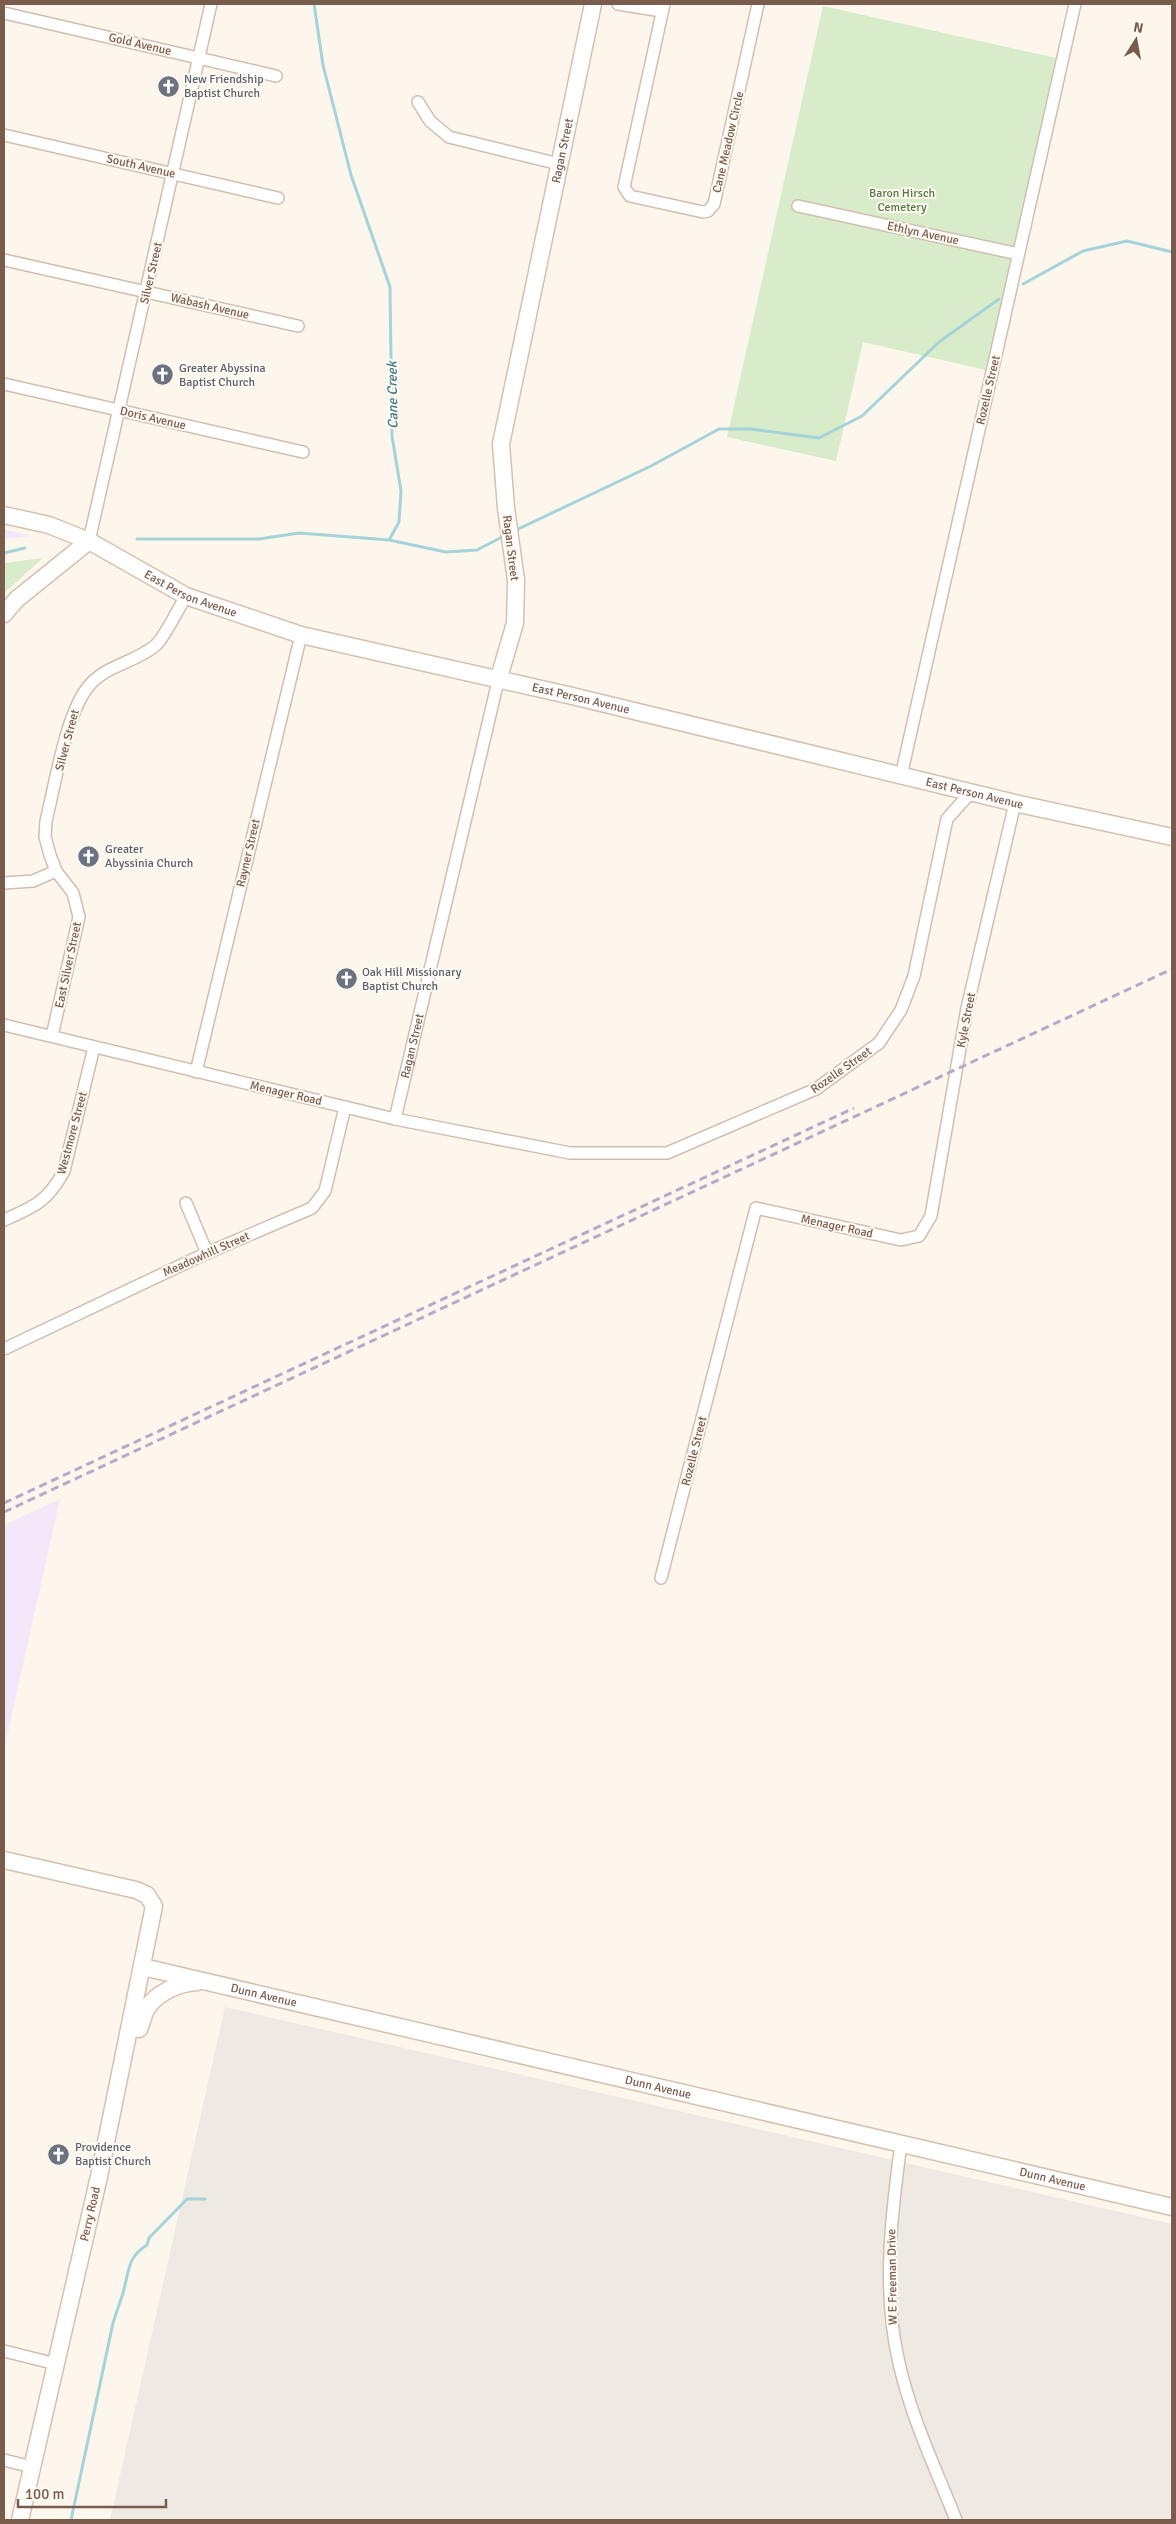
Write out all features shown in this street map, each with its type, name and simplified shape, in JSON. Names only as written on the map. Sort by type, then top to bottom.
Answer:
[{"type":"main road","name":"Ragan Street","points":[[498,681],[515,623],[516,580],[506,504],[501,444],[593,4]]},
{"type":"main road","name":"East Person Avenue","points":[[4,515],[49,525],[89,541],[186,596],[300,635],[498,681],[568,695],[901,776],[972,791],[1015,804],[1172,837]]},
{"type":"main road","points":[[4,614],[17,599],[89,541]]},
{"type":"main road","name":"Perry Road","points":[[4,1860],[136,1890],[147,1895],[154,1906],[122,2070],[20,2520]]},
{"type":"main road","name":"Dunn Avenue","points":[[143,1967],[1172,2208]]},
{"type":"main road","points":[[122,2070],[146,2009],[159,1996],[177,1987],[204,1981]]},
{"type":"street","name":"Silver Street","points":[[89,541],[211,4]]},
{"type":"street","points":[[618,4],[663,8]]},
{"type":"street","name":"Cane Meadow Circle","points":[[663,8],[624,187],[630,196],[708,212],[714,204],[758,4]]},
{"type":"street","name":"Rozelle Street","points":[[901,776],[1075,4]]},
{"type":"street","name":"Gold Avenue","points":[[4,13],[276,76]]},
{"type":"street","points":[[418,102],[430,121],[449,137],[559,164]]},
{"type":"street","name":"South Avenue","points":[[4,135],[278,198]]},
{"type":"street","name":"Ethlyn Avenue","points":[[798,206],[1018,254]]},
{"type":"street","name":"Wabash Avenue","points":[[4,260],[298,326]]},
{"type":"street","name":"Doris Avenue","points":[[4,384],[303,452]]},
{"type":"street","name":"Silver Street","points":[[56,871],[45,837],[46,821],[75,705],[88,685],[104,672],[136,657],[156,644],[186,596]]},
{"type":"street","name":"Rayner Street","points":[[196,1072],[300,635]]},
{"type":"street","name":"Ragan Street","points":[[395,1119],[498,681]]},
{"type":"street","name":"Rozelle Street","points":[[570,1153],[666,1153],[816,1089],[879,1043],[901,1010],[914,976],[947,819],[972,791]]},
{"type":"street","name":"Kyle Street","points":[[918,1236],[932,1216],[967,1008],[1015,804]]},
{"type":"street","points":[[4,883],[32,880],[56,871]]},
{"type":"street","name":"East Silver Street","points":[[52,1036],[78,917],[73,893],[56,871]]},
{"type":"street","name":"Menager Road","points":[[4,1025],[395,1119],[570,1153]]},
{"type":"street","name":"Westmore Street","points":[[4,1220],[35,1207],[58,1183],[64,1170],[94,1047]]},
{"type":"street","name":"Meadowhill Street","points":[[4,1349],[207,1253],[312,1208],[325,1191],[345,1106]]},
{"type":"street","points":[[186,1203],[207,1253]]},
{"type":"street","name":"Rozelle Street","points":[[661,1578],[756,1208]]},
{"type":"street","name":"Menager Road","points":[[756,1208],[901,1240],[918,1236]]},
{"type":"street","name":"W E Freeman Drive","points":[[901,2144],[891,2218],[891,2316],[899,2364],[904,2380],[956,2520]]},
{"type":"street","points":[[4,2351],[56,2364]]},
{"type":"street","points":[[4,2460],[32,2467]]},
{"type":"shaded area","points":[[4,529],[32,536],[4,539]]},
{"type":"shaded area","points":[[60,1499],[4,1750],[4,1525]]},
{"type":"shaded area","points":[[225,2007],[1172,2224],[1172,2520],[110,2520]]},
{"type":"green space","name":"Baron Hirsch Cemetery","points":[[823,6],[1056,58],[986,370],[863,342],[836,461],[727,437]]},
{"type":"green space","points":[[43,558],[4,593],[4,563]]},
{"type":"waterway","name":"Cane Creek","points":[[137,539],[259,539],[299,533],[389,540],[399,522],[401,491],[392,436],[390,287],[351,175],[323,65],[314,4]]},
{"type":"waterway","points":[[1023,284],[1083,251],[1127,241],[1172,252]]},
{"type":"waterway","points":[[514,531],[651,466],[719,429],[750,429],[819,438],[862,416],[939,342],[999,299]]},
{"type":"waterway","points":[[389,540],[446,552],[477,550],[504,536]]},
{"type":"waterway","name":"Cane Creek","points":[[4,553],[25,548]]},
{"type":"waterway","points":[[71,2520],[113,2323],[132,2260],[147,2245],[149,2238],[187,2199],[205,2199]]},
{"type":"railway","points":[[4,1512],[1172,969]]},
{"type":"railway","points":[[4,1503],[854,1108]]},
{"type":"place","name":"New Friendship Baptist Church","points":[[168,86]]},
{"type":"place","name":"Greater Abyssina Baptist Church","points":[[163,375]]},
{"type":"place","name":"Greater Abyssinia Church","points":[[89,856]]},
{"type":"place","name":"Oak Hill Missionary Baptist Church","points":[[346,979]]},
{"type":"place","name":"Providence Baptist Church","points":[[59,2154]]}]
